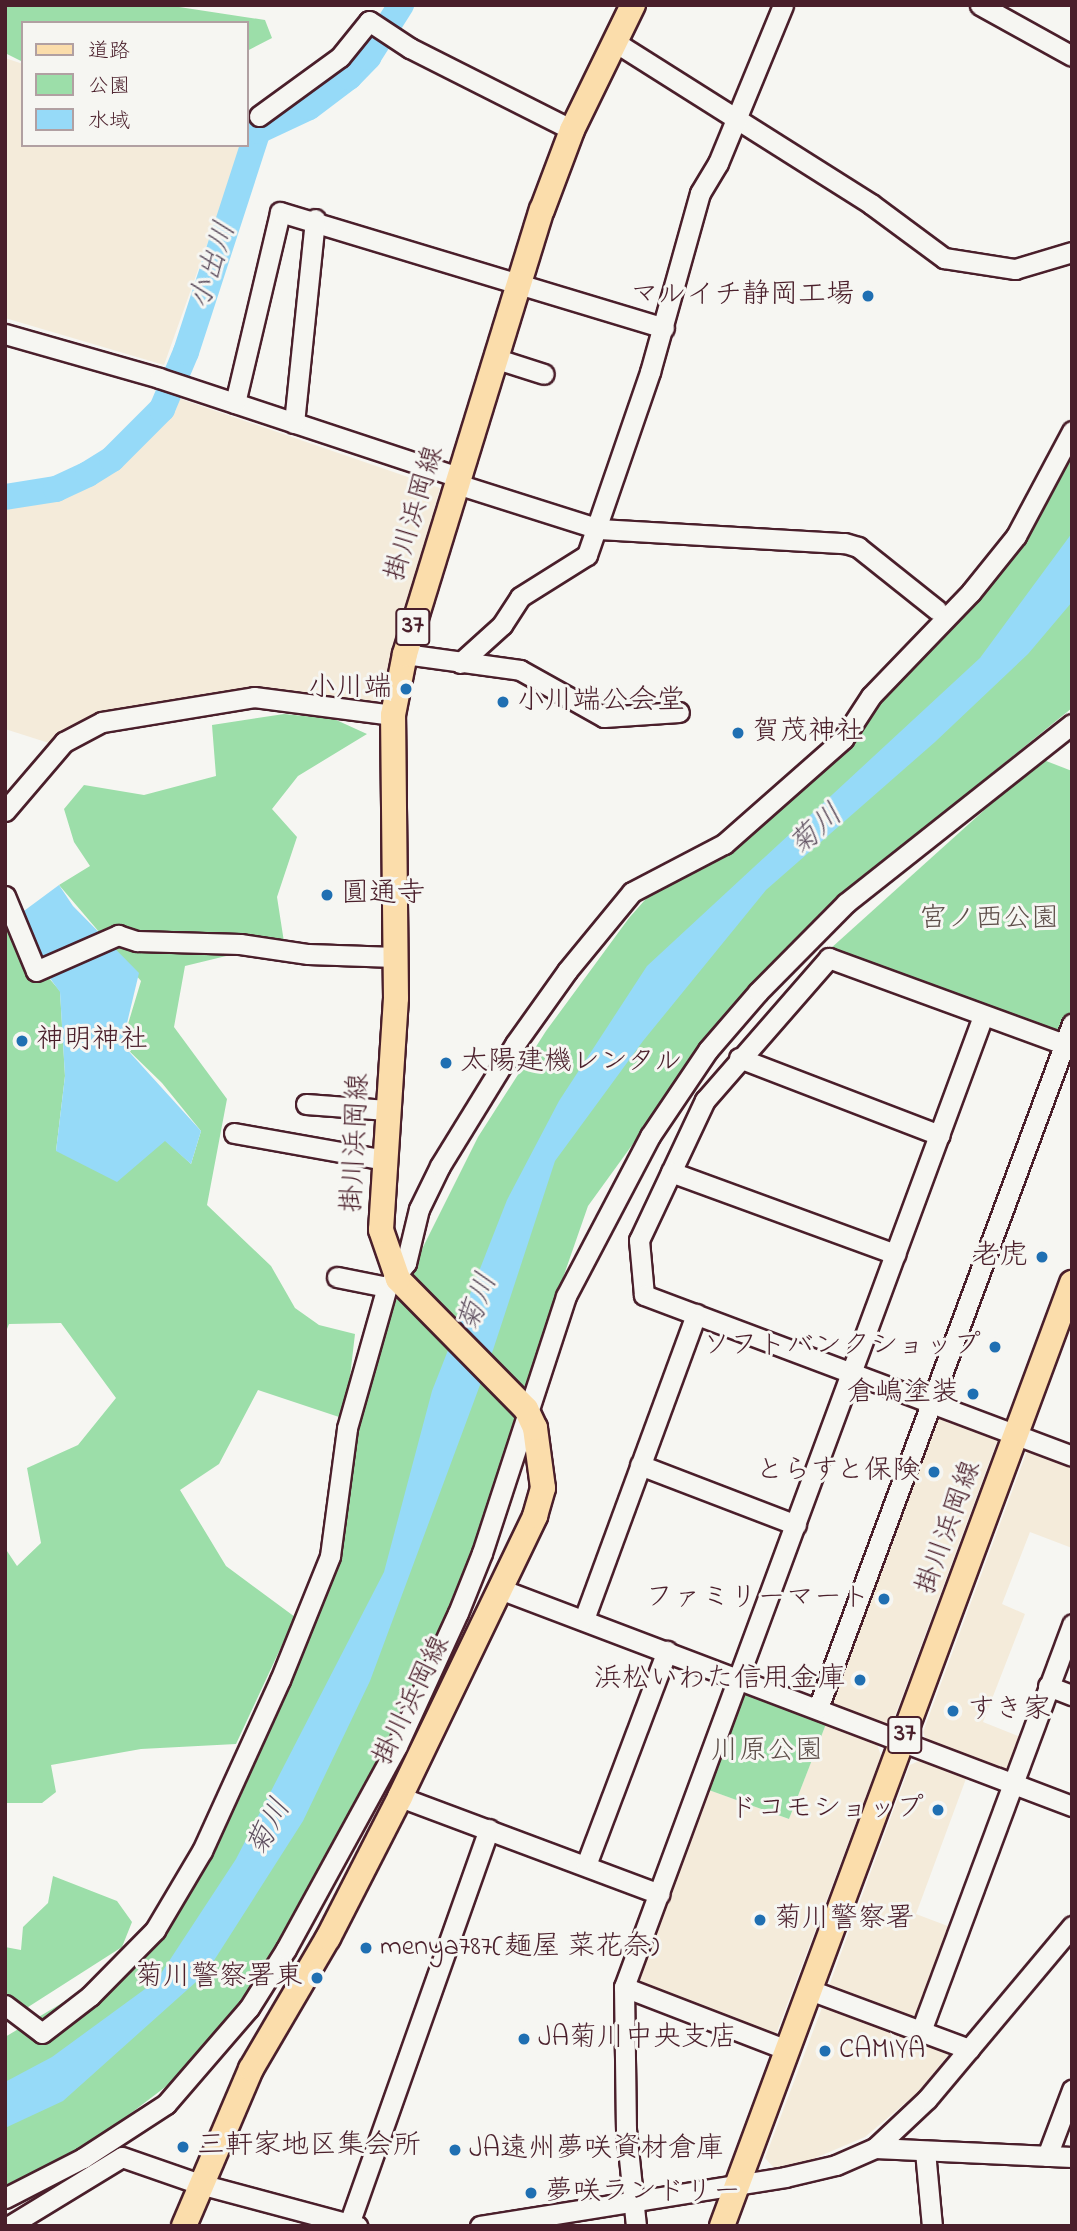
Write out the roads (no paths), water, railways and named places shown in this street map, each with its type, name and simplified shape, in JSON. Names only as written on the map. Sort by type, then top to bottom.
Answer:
[{"type":"main road","name":"掛川浜岡線","points":[[184,2226],[251,2069],[328,1938],[400,1797],[535,1516],[543,1488],[538,1440],[524,1407],[395,1282],[382,1230],[396,957],[393,715],[405,654],[517,283],[572,130],[633,5]]},
{"type":"main road","name":"掛川浜岡線","points":[[722,2226],[1072,1283]]},
{"type":"street","points":[[460,663],[502,625],[520,597],[587,555],[599,528],[664,328],[700,193],[737,118],[783,5]]},
{"type":"street","points":[[982,6],[1072,56]]},
{"type":"street","points":[[259,116],[340,57],[369,21],[394,38],[572,130]]},
{"type":"street","points":[[615,41],[871,204],[944,258],[1015,269],[1072,252]]},
{"type":"street","points":[[234,403],[281,212],[315,219],[664,328]]},
{"type":"street","points":[[294,424],[315,219]]},
{"type":"street","points":[[5,334],[159,377],[599,528],[845,543],[858,547],[937,610]]},
{"type":"street","points":[[494,358],[544,374]]},
{"type":"street","points":[[5,2005],[42,2033],[90,1996],[155,1930],[202,1851],[280,1680],[330,1556],[347,1428],[395,1282],[412,1246],[419,1209],[463,1126],[515,1044],[605,922],[632,892],[735,835],[843,738],[871,696],[948,618],[1016,536],[1072,431]]},
{"type":"street","points":[[405,654],[520,670],[604,717],[679,712]]},
{"type":"street","points":[[5,811],[64,742],[102,722],[254,697],[393,715]]},
{"type":"street","points":[[5,2198],[83,2158],[166,2104],[191,2080],[254,2000],[338,1857],[424,1690],[482,1553],[524,1407],[566,1296],[613,1199],[708,1050],[758,992],[846,903],[1072,724]]},
{"type":"street","points":[[5,896],[36,971],[118,935],[137,941],[240,944],[308,954],[396,957]]},
{"type":"street","points":[[1068,1045],[829,958],[705,1100],[639,1240],[644,1295],[1072,1456]]},
{"type":"street","points":[[636,2226],[626,2130],[624,1987],[983,1016]]},
{"type":"street","points":[[818,1708],[1068,1045],[1072,1024]]},
{"type":"street","points":[[740,1058],[940,1135]]},
{"type":"street","points":[[306,1104],[387,1110]]},
{"type":"street","points":[[234,1133],[385,1160]]},
{"type":"street","points":[[671,1171],[895,1254]]},
{"type":"street","points":[[337,1277],[395,1282]]},
{"type":"street","points":[[584,1619],[696,1314]]},
{"type":"street","points":[[640,1465],[796,1525]]},
{"type":"street","points":[[500,1589],[1013,1780],[1072,1806]]},
{"type":"street","points":[[921,2031],[1072,1624]]},
{"type":"street","points":[[586,1865],[667,1651]]},
{"type":"street","points":[[1048,1686],[1072,1695]]},
{"type":"street","points":[[400,1797],[659,1894]]},
{"type":"street","points":[[9,2226],[122,2157],[298,2218],[353,2225],[489,1829]]},
{"type":"street","points":[[480,2226],[555,2221],[635,2202],[836,2165],[875,2148],[910,2117],[1071,1928]]},
{"type":"street","points":[[624,1987],[787,2050]]},
{"type":"street","points":[[810,1990],[969,2049]]},
{"type":"street","points":[[1047,2156],[1072,2090]]},
{"type":"street","points":[[875,2148],[1072,2157]]},
{"type":"street","points":[[925,2151],[932,2226]]},
{"type":"water","name":"菊川","points":[[1072,533],[1072,602],[1028,654],[935,742],[766,890],[643,1041],[555,1161],[493,1350],[370,1681],[303,1821],[206,1973],[63,2101],[5,2128],[5,2082],[52,2057],[156,1981],[236,1859],[384,1572],[432,1391],[507,1200],[559,1101],[647,966],[980,658]]},
{"type":"water","points":[[59,885],[73,906],[139,973],[122,1044],[201,1131],[191,1164],[165,1141],[117,1182],[56,1151],[65,1076],[60,992],[9,922]]},
{"type":"waterway","name":"小出川","points":[[5,497],[56,489],[88,474],[112,459],[162,409],[186,352],[258,131],[309,107],[349,77],[368,57],[401,5]]},
{"type":"place","name":"マルイチ静岡工場","points":[[868,296]]},
{"type":"place","name":"小川端","points":[[406,689]]},
{"type":"place","name":"小川端公会堂","points":[[503,702]]},
{"type":"place","name":"賀茂神社","points":[[738,733]]},
{"type":"place","name":"圓通寺","points":[[327,895]]},
{"type":"place","name":"神明神社","points":[[22,1041]]},
{"type":"place","name":"太陽建機レンタル","points":[[446,1063]]},
{"type":"place","name":"老虎","points":[[1042,1257]]},
{"type":"place","name":"ソフトバンクショップ","points":[[995,1347]]},
{"type":"place","name":"倉嶋塗装","points":[[973,1394]]},
{"type":"place","name":"とらすと保険","points":[[934,1472]]},
{"type":"place","name":"ファミリーマート","points":[[884,1599]]},
{"type":"place","name":"浜松いわた信用金庫","points":[[860,1680]]},
{"type":"place","name":"すき家","points":[[953,1711]]},
{"type":"place","name":"ドコモショップ","points":[[938,1810]]},
{"type":"place","name":"菊川警察署","points":[[760,1920]]},
{"type":"place","name":"menya787(麺屋 菜花奈)","points":[[366,1948]]},
{"type":"place","name":"菊川警察署東","points":[[317,1978]]},
{"type":"place","name":"JA菊川中央支店","points":[[524,2039]]},
{"type":"place","name":"CAMIYA","points":[[825,2051]]},
{"type":"place","name":"三軒家地区集会所","points":[[183,2147]]},
{"type":"place","name":"JA遠州夢咲資材倉庫","points":[[455,2150]]},
{"type":"place","name":"夢咲ランドリー","points":[[531,2193]]},
{"type":"park label","name":"宮ノ西公園","points":[[989,920]]},
{"type":"park label","name":"川原公園","points":[[767,1752]]}]
